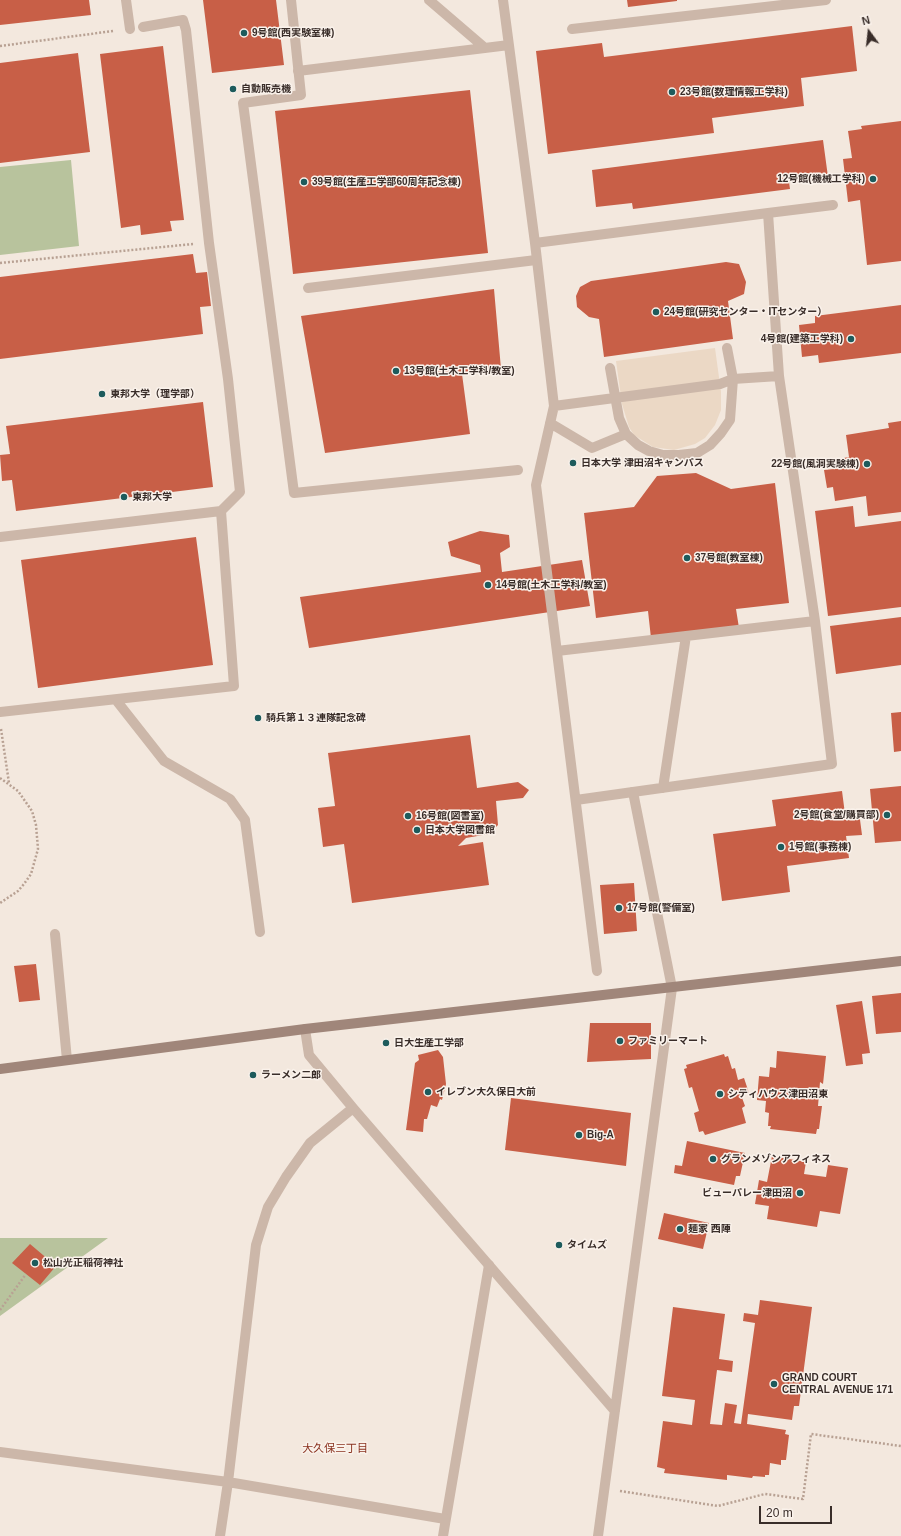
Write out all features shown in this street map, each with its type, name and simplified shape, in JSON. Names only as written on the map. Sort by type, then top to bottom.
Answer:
[{"type":"street","points":[[126,0],[130,28]]},
{"type":"street","points":[[291,0],[301,95],[243,103],[294,493],[518,470]]},
{"type":"street","points":[[429,0],[485,48]]},
{"type":"street","points":[[503,0],[535,243],[554,406],[536,485],[597,971]]},
{"type":"street","points":[[572,29],[826,0]]},
{"type":"street","points":[[0,537],[221,511],[240,492],[228,379],[209,243],[184,20],[143,27]]},
{"type":"street","points":[[298,71],[509,45]]},
{"type":"street","points":[[535,243],[833,205]]},
{"type":"street","points":[[576,800],[832,764],[815,621],[779,376],[768,213]]},
{"type":"street","points":[[308,288],[536,260]]},
{"type":"street","points":[[610,368],[619,418],[626,434],[638,445],[649,451],[663,455],[697,453],[710,445],[730,420],[733,380],[727,348]]},
{"type":"street","points":[[554,406],[720,384],[733,380],[779,376]]},
{"type":"street","points":[[550,423],[592,448],[626,434]]},
{"type":"street","points":[[0,712],[234,686],[221,511]]},
{"type":"street","points":[[557,651],[815,621]]},
{"type":"street","points":[[663,788],[686,636]]},
{"type":"street","points":[[116,700],[164,761],[230,799],[245,820],[260,932]]},
{"type":"street","points":[[598,1536],[672,988],[633,792]]},
{"type":"street","points":[[55,934],[67,1060]]},
{"type":"street","points":[[0,1069],[305,1029],[901,961]]},
{"type":"street","points":[[305,1029],[309,1055],[615,1411]]},
{"type":"street","points":[[220,1536],[228,1482],[256,1245],[268,1207],[286,1177],[310,1143],[353,1108]]},
{"type":"street","points":[[443,1536],[489,1265]]},
{"type":"street","points":[[0,1452],[228,1482],[445,1519]]},
{"type":"path","points":[[0,46],[130,28]]},
{"type":"path","points":[[0,263],[209,243]]},
{"type":"path","points":[[0,721],[9,783]]},
{"type":"path","points":[[0,778],[18,790],[32,810],[36,825],[38,849],[31,874],[24,884],[18,892],[0,903]]},
{"type":"path","points":[[0,1310],[26,1274]]},
{"type":"path","points":[[604,1488],[718,1506],[765,1494],[803,1499],[811,1434],[901,1446]]},
{"type":"green space","points":[[71,160],[79,246],[0,255],[0,167]]},
{"type":"green space","points":[[0,1238],[108,1238],[0,1316]]},
{"type":"shaded area","points":[[715,348],[721,392],[721,410],[715,425],[705,438],[695,444],[674,450],[653,447],[634,435],[629,427],[622,404],[616,361]]},
{"type":"building","points":[[0,0],[89,0],[91,15],[0,25]]},
{"type":"building","name":"9号館(西実験室棟)","points":[[203,0],[276,0],[284,65],[212,73]]},
{"type":"building","points":[[627,0],[677,0],[677,1],[628,7]]},
{"type":"building","name":"23号館(数理情報工学科)","points":[[852,26],[857,71],[801,78],[804,106],[712,118],[714,133],[548,154],[536,51],[602,43],[604,57]]},
{"type":"building","points":[[163,46],[184,220],[170,221],[172,231],[141,235],[140,225],[121,228],[100,54]]},
{"type":"building","points":[[78,53],[90,152],[0,163],[0,63]]},
{"type":"building","name":"39号館(生産工学部60周年記念棟)","points":[[470,90],[488,253],[293,274],[275,111]]},
{"type":"building","name":"12号館(機械工学科)","points":[[901,121],[901,261],[867,265],[860,200],[848,202],[843,159],[852,158],[848,131],[862,129],[861,126]]},
{"type":"building","points":[[823,140],[828,177],[789,182],[790,189],[633,209],[632,203],[596,207],[592,170]]},
{"type":"building","points":[[193,254],[196,273],[207,272],[211,306],[200,307],[203,334],[0,359],[0,277]]},
{"type":"building","name":"24号館(研究センター・ITセンター）","points":[[726,262],[739,264],[746,282],[744,294],[728,301],[733,339],[604,357],[599,319],[589,317],[577,307],[576,296],[580,287],[591,281]]},
{"type":"building","name":"13号館(土木工学科/教室)","points":[[494,289],[501,369],[462,374],[470,434],[325,453],[301,316]]},
{"type":"building","name":"4号館(建築工学科)","points":[[901,305],[901,353],[819,363],[818,355],[802,357],[799,325],[815,323],[815,316]]},
{"type":"building","name":"東邦大学（理学部）","points":[[203,402],[213,487],[16,511],[12,480],[2,481],[0,455],[10,454],[6,426]]},
{"type":"building","name":"22号館(風洞実験棟)","points":[[901,421],[901,512],[868,516],[866,496],[835,501],[833,487],[827,488],[824,470],[834,469],[833,460],[849,457],[846,435],[889,428],[888,423]]},
{"type":"building","name":"37号館(教室棟)","points":[[696,473],[731,489],[775,483],[789,603],[736,609],[739,628],[651,638],[648,611],[596,618],[584,513],[634,507],[657,476]]},
{"type":"building","points":[[853,506],[855,527],[901,521],[901,607],[828,616],[815,511]]},
{"type":"building","name":"14号館(土木工学科/教室)","points":[[480,531],[509,535],[510,547],[500,553],[502,572],[582,560],[590,606],[309,648],[300,597],[481,572],[480,565],[451,556],[448,542]]},
{"type":"building","points":[[196,537],[213,665],[38,688],[21,560]]},
{"type":"building","points":[[901,617],[901,665],[836,674],[830,626]]},
{"type":"building","points":[[901,712],[901,751],[894,752],[891,713]]},
{"type":"building","name":"16号館(図書室)","points":[[470,735],[477,788],[518,782],[529,790],[523,798],[496,801],[498,825],[489,834],[466,838],[458,846],[483,842],[489,885],[352,903],[344,844],[323,847],[318,808],[335,806],[328,753]]},
{"type":"building","name":"2号館(食堂/購買部)","points":[[901,786],[901,841],[875,843],[870,789]]},
{"type":"building","name":"1号館(事務棟)","points":[[842,791],[845,814],[859,812],[862,835],[846,836],[849,858],[787,866],[790,892],[722,901],[713,834],[776,826],[772,800]]},
{"type":"building","name":"17号館(警備室)","points":[[634,883],[637,931],[604,934],[600,885]]},
{"type":"building","points":[[36,964],[40,1000],[19,1002],[14,966]]},
{"type":"building","points":[[901,993],[901,1032],[876,1034],[872,996]]},
{"type":"building","points":[[862,1001],[870,1053],[862,1054],[863,1064],[846,1066],[836,1005]]},
{"type":"building","name":"ファミリーマート","points":[[590,1023],[651,1023],[651,1059],[587,1062]]},
{"type":"building","name":"イレブン大久保日大前","points":[[438,1050],[443,1057],[446,1084],[442,1100],[440,1099],[437,1107],[431,1105],[427,1119],[424,1119],[423,1132],[406,1130],[415,1063],[419,1060],[418,1055]]},
{"type":"building","points":[[777,1051],[826,1056],[823,1084],[820,1082],[818,1106],[822,1106],[819,1129],[817,1129],[816,1134],[770,1129],[771,1126],[768,1126],[769,1113],[765,1112],[766,1101],[757,1100],[759,1076],[769,1077],[770,1067],[776,1068]]},
{"type":"building","name":"シティハウス津田沼東","points":[[724,1054],[725,1057],[728,1056],[732,1069],[735,1068],[738,1080],[744,1078],[749,1093],[741,1095],[745,1106],[742,1108],[746,1123],[705,1135],[703,1131],[699,1132],[694,1113],[699,1111],[692,1087],[689,1088],[684,1069],[687,1068],[686,1065]]},
{"type":"building","points":[[511,1098],[631,1113],[626,1166],[505,1150]]},
{"type":"building","name":"グランメゾンアフィネス","points":[[687,1141],[745,1153],[740,1176],[736,1176],[734,1185],[674,1173],[675,1165],[682,1166]]},
{"type":"building","name":"ビューパレー津田沼","points":[[772,1156],[806,1162],[804,1174],[826,1177],[828,1165],[848,1168],[840,1214],[820,1211],[817,1227],[767,1219],[769,1206],[755,1204],[759,1180],[767,1182]]},
{"type":"building","points":[[664,1213],[709,1223],[703,1249],[658,1239]]},
{"type":"building","points":[[30,1244],[56,1266],[40,1285],[12,1263]]},
{"type":"building","name":"GRAND COURT CENTRAL AVENUE 171","points":[[760,1300],[812,1307],[799,1406],[794,1406],[792,1420],[748,1414],[747,1424],[786,1430],[785,1434],[789,1435],[786,1460],[781,1460],[781,1465],[770,1463],[769,1475],[765,1475],[765,1477],[753,1476],[752,1478],[727,1475],[727,1480],[664,1473],[665,1469],[657,1467],[663,1421],[692,1425],[695,1400],[662,1396],[673,1307],[725,1314],[719,1359],[733,1361],[732,1372],[717,1370],[710,1424],[722,1425],[725,1403],[737,1405],[734,1423],[741,1424],[755,1323],[743,1321],[744,1313],[758,1315]]},
{"type":"place","name":"9号館(西実験室棟)","points":[[244,33]]},
{"type":"place","name":"自動販売機","points":[[233,89]]},
{"type":"place","name":"23号館(数理情報工学科)","points":[[672,92]]},
{"type":"place","name":"12号館(機械工学科)","points":[[873,179]]},
{"type":"place","name":"39号館(生産工学部60周年記念棟)","points":[[304,182]]},
{"type":"place","name":"24号館(研究センター・ITセンター）","points":[[656,312]]},
{"type":"place","name":"4号館(建築工学科)","points":[[851,339]]},
{"type":"place","name":"13号館(土木工学科/教室)","points":[[396,371]]},
{"type":"place","name":"東邦大学（理学部）","points":[[102,394]]},
{"type":"place","name":"日本大学 津田沼キャンパス","points":[[573,463]]},
{"type":"place","name":"22号館(風洞実験棟)","points":[[867,464]]},
{"type":"place","name":"東邦大学","points":[[124,497]]},
{"type":"place","name":"37号館(教室棟)","points":[[687,558]]},
{"type":"place","name":"14号館(土木工学科/教室)","points":[[488,585]]},
{"type":"place","name":"騎兵第１３連隊記念碑","points":[[258,718]]},
{"type":"place","name":"2号館(食堂/購買部)","points":[[887,815]]},
{"type":"place","name":"16号館(図書室)","points":[[408,816]]},
{"type":"place","name":"日本大学図書館","points":[[417,830]]},
{"type":"place","name":"1号館(事務棟)","points":[[781,847]]},
{"type":"place","name":"17号館(警備室)","points":[[619,908]]},
{"type":"place","name":"ファミリーマート","points":[[620,1041]]},
{"type":"place","name":"日大生産工学部","points":[[386,1043]]},
{"type":"place","name":"ラーメン二郎","points":[[253,1075]]},
{"type":"place","name":"イレブン大久保日大前","points":[[428,1092]]},
{"type":"place","name":"シティハウス津田沼東","points":[[720,1094]]},
{"type":"place","name":"Big-A","points":[[579,1135]]},
{"type":"place","name":"グランメゾンアフィネス","points":[[713,1159]]},
{"type":"place","name":"ビューパレー津田沼","points":[[800,1193]]},
{"type":"place","name":"麺家 西陣","points":[[680,1229]]},
{"type":"place","name":"タイムズ","points":[[559,1245]]},
{"type":"place","name":"松山光正稲荷神社","points":[[35,1263]]},
{"type":"place","name":"GRAND COURT CENTRAL AVENUE 171","points":[[774,1384]]},
{"type":"district","name":"大久保三丁目","points":[[335,1449]]}]
